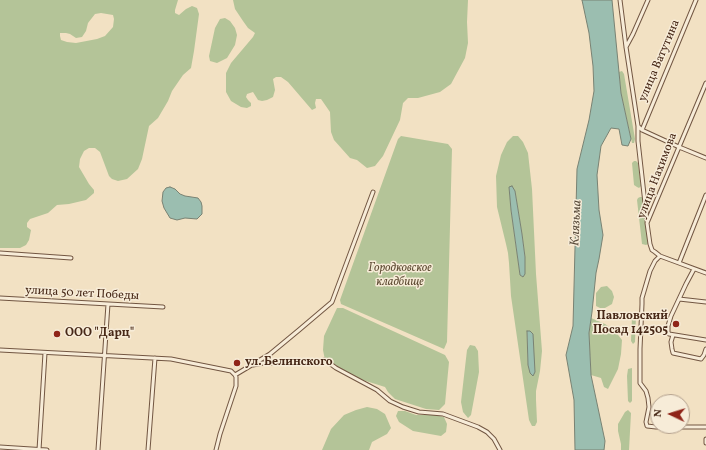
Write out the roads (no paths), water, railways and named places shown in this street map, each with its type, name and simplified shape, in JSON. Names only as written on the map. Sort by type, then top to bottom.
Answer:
[{"type":"street","points":[[620,0],[638,126],[638,141],[647,223]]},
{"type":"street","points":[[626,47],[634,34],[648,0]]},
{"type":"street","name":"улица Ватутина","points":[[642,130],[696,0]]},
{"type":"street","name":"улица Нахимова","points":[[660,256],[652,250],[647,223],[706,83]]},
{"type":"street","points":[[638,126],[642,130],[706,158]]},
{"type":"street","points":[[235,375],[270,354],[332,302],[373,192]]},
{"type":"street","points":[[679,263],[706,195]]},
{"type":"street","points":[[0,253],[70,258]]},
{"type":"street","points":[[706,273],[660,256],[655,261],[650,271],[642,298],[640,383],[646,391],[648,398],[649,406],[646,422],[647,426],[706,427]]},
{"type":"street","points":[[694,269],[671,316],[668,332],[669,334],[673,335],[706,340]]},
{"type":"street","name":"улица 50 лет Победы","points":[[0,298],[163,307]]},
{"type":"street","points":[[679,299],[706,302]]},
{"type":"street","points":[[98,450],[108,304]]},
{"type":"street","points":[[673,335],[673,353],[701,359],[705,355],[706,349]]},
{"type":"street","points":[[0,350],[171,359],[231,371],[236,377],[236,386],[216,450]]},
{"type":"street","points":[[39,450],[45,353]]},
{"type":"street","points":[[148,450],[155,358]]},
{"type":"street","points":[[253,365],[263,363],[310,363],[325,360],[403,407],[419,412],[443,414],[478,427],[487,432],[494,439],[500,450]]},
{"type":"street","points":[[706,438],[706,443]]},
{"type":"street","points":[[0,447],[47,450]]},
{"type":"water","name":"Клязьма","points":[[582,0],[612,0],[621,93],[631,139],[628,146],[622,145],[619,129],[611,128],[601,146],[597,175],[599,210],[603,235],[596,273],[589,333],[591,375],[605,441],[604,450],[575,450],[574,400],[566,355],[573,326],[577,169],[589,120],[594,91],[589,33]]},
{"type":"water","points":[[512,186],[515,191],[525,257],[525,274],[523,277],[520,275],[511,210],[509,187]]},
{"type":"water","points":[[170,187],[185,196],[198,198],[202,206],[202,214],[197,219],[185,218],[177,220],[170,218],[162,201],[163,192],[166,188]]},
{"type":"water","points":[[527,331],[530,331],[533,334],[535,372],[533,376],[530,373],[528,365]]},
{"type":"place","name":"Павловский Посад 142505","points":[[676,324]]},
{"type":"place","name":"ООО \"Дарц\"","points":[[57,334]]},
{"type":"place","name":"ул. Белинского","points":[[237,363]]},
{"type":"park label","name":"Городковское кладбище","points":[[400,276]]}]
